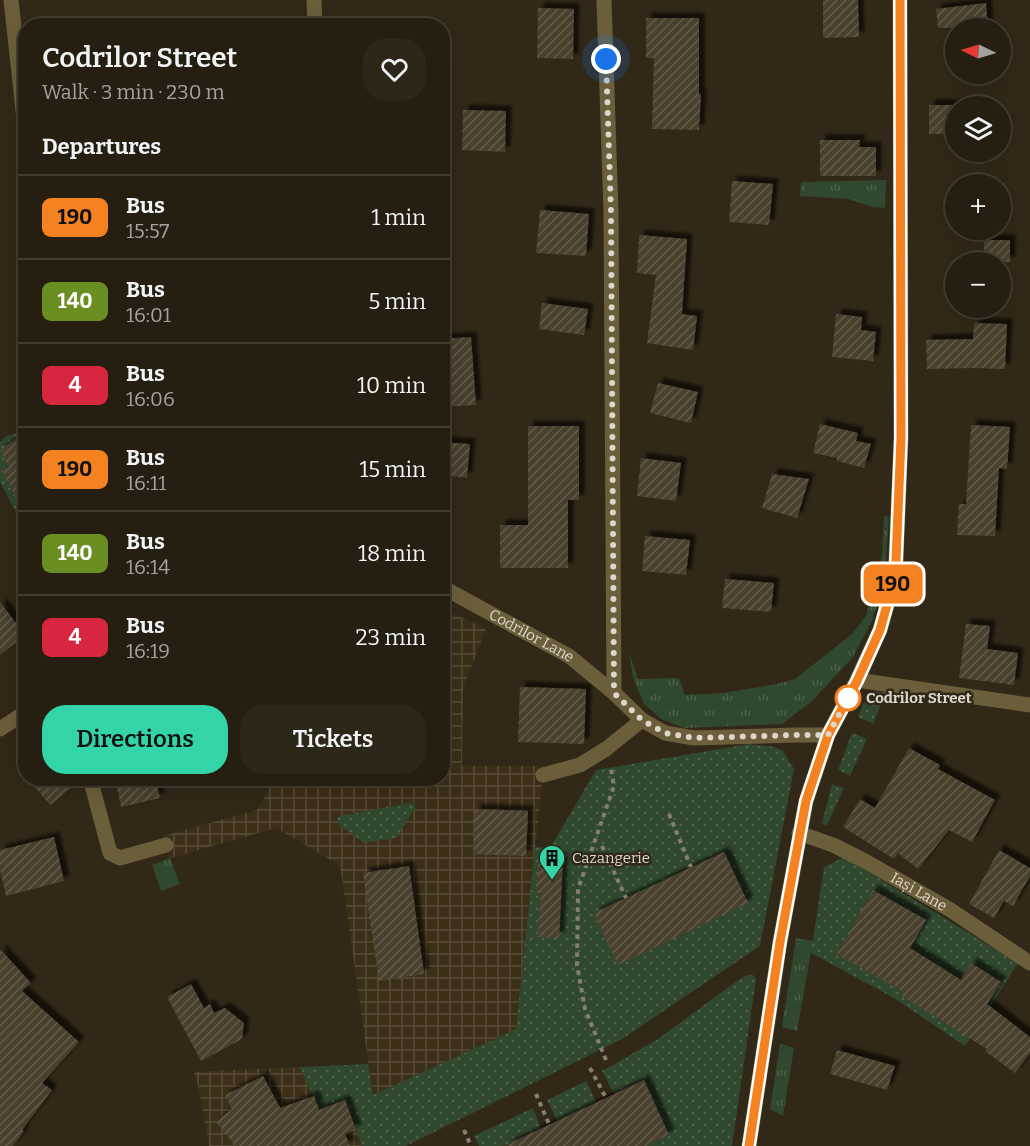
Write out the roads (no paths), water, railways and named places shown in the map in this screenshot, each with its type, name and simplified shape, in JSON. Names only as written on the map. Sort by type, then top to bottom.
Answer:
[{"type":"street","points":[[11,0],[18,64]]},
{"type":"street","points":[[314,0],[315,18]]},
{"type":"street","points":[[604,0],[611,212],[614,693],[642,720],[665,733],[694,738],[828,735]]},
{"type":"street","points":[[749,1146],[780,942],[806,801],[828,735],[857,681],[880,630],[892,587],[896,561],[901,438],[900,0]]},
{"type":"street","name":"Codrilor Lane","points":[[450,591],[569,656],[614,693]]},
{"type":"street","points":[[857,681],[1030,705]]},
{"type":"street","points":[[0,729],[18,717]]},
{"type":"street","points":[[543,776],[580,765],[606,749],[642,720]]},
{"type":"street","points":[[92,786],[110,853],[120,858],[166,845]]},
{"type":"street","name":"Iași Lane","points":[[800,833],[833,845],[865,861],[949,909],[1030,963]]},
{"type":"place","name":"Codrilor Street","points":[[848,698]]},
{"type":"place","name":"Cazangerie","points":[[552,881]]}]
